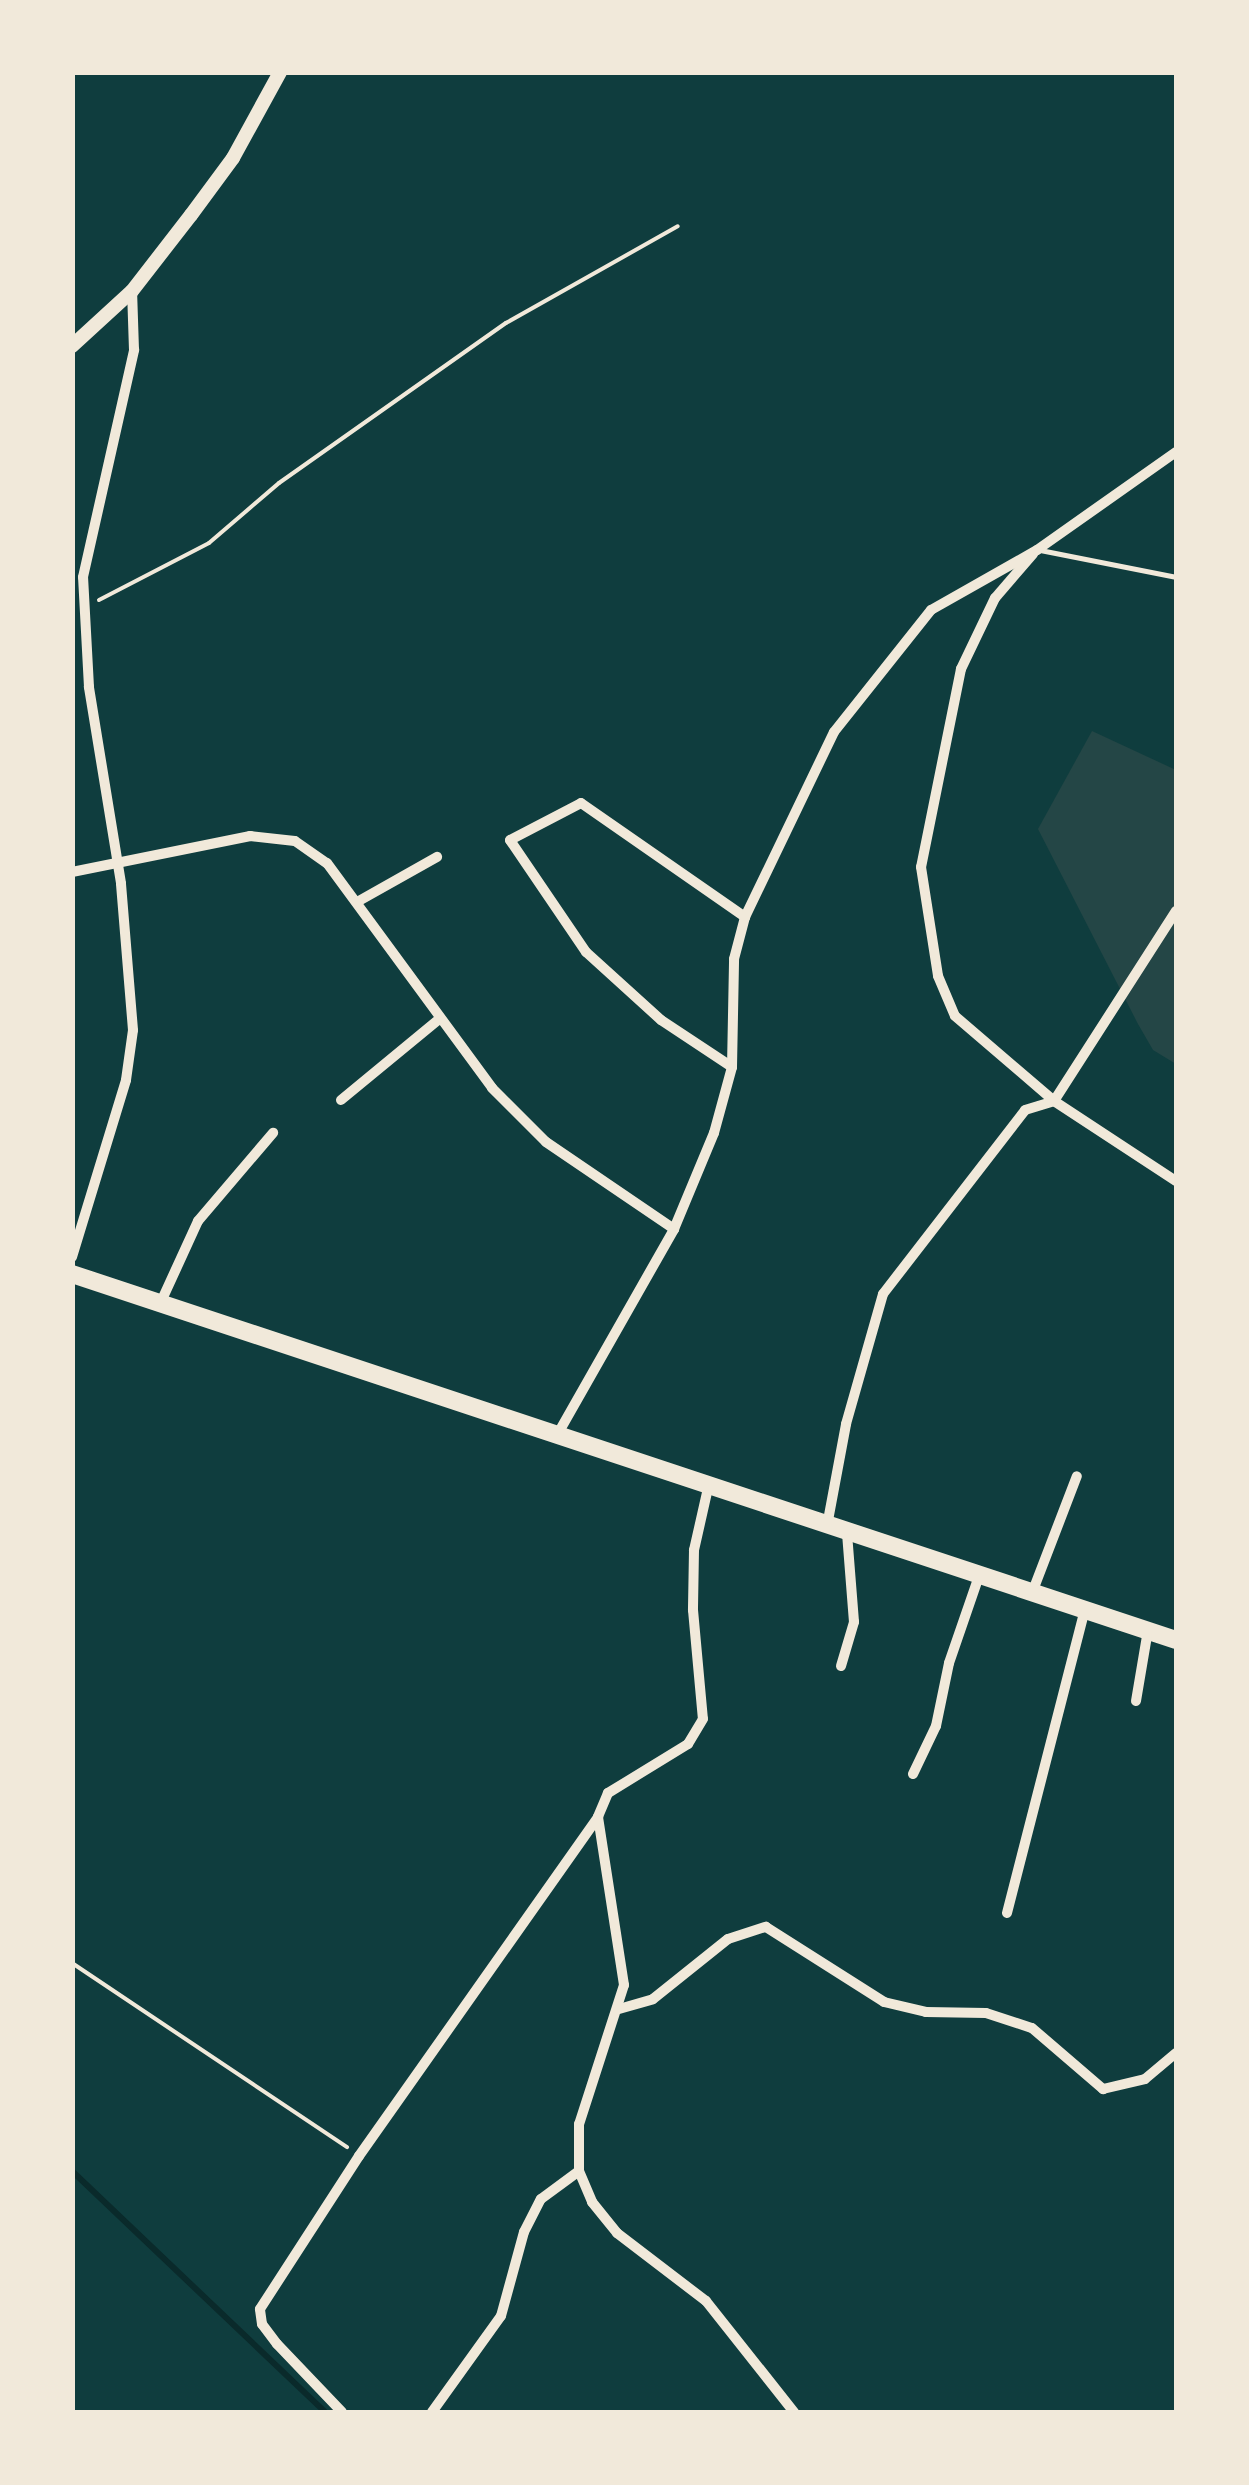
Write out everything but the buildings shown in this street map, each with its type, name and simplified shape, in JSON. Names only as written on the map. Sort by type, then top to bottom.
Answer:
[{"type":"main road","points":[[72,1274],[556,1438],[1176,1640]]},
{"type":"street","points":[[72,346],[132,290],[233,158],[280,72]]},
{"type":"street","points":[[72,1257],[126,1080],[134,1030],[117,863],[90,687],[83,577],[134,350],[132,290]]},
{"type":"street","points":[[556,1438],[674,1229],[714,1134],[732,1068],[734,959],[745,917],[834,732],[897,646],[968,585],[1037,550],[1176,452]]},
{"type":"street","points":[[1037,550],[995,598],[961,669],[921,866],[938,976],[955,1016],[1054,1101],[1176,1180]]},
{"type":"street","points":[[72,590],[83,577]]},
{"type":"street","points":[[732,1068],[661,1020],[586,952],[510,840],[581,804],[745,917]]},
{"type":"street","points":[[72,872],[250,836],[296,841],[328,863],[437,1020],[546,1142],[674,1229]]},
{"type":"street","points":[[357,902],[436,857]]},
{"type":"street","points":[[827,1526],[846,1424],[883,1294],[1025,1110],[1054,1101],[1176,911]]},
{"type":"street","points":[[342,1100],[437,1020]]},
{"type":"street","points":[[160,1304],[198,1221],[273,1133]]},
{"type":"street","points":[[1032,1593],[1077,1476]]},
{"type":"street","points":[[342,2412],[276,2344],[262,2324],[260,2309],[359,2156],[598,1817],[608,1793],[688,1744],[703,1718],[693,1610],[694,1550],[708,1488]]},
{"type":"street","points":[[841,1666],[854,1622],[847,1533]]},
{"type":"street","points":[[913,1774],[936,1726],[949,1663],[979,1576]]},
{"type":"street","points":[[1007,1913],[1085,1610]]},
{"type":"street","points":[[1136,1700],[1148,1630]]},
{"type":"street","points":[[598,1817],[624,1962],[619,2009],[600,2050],[579,2124],[579,2171],[592,2202],[617,2233],[706,2301],[794,2412]]},
{"type":"street","points":[[619,2009],[653,1999],[728,1939],[766,1928],[884,2002],[926,2012],[986,2013],[1032,2028],[1104,2089],[1145,2079],[1176,2053]]},
{"type":"street","points":[[432,2412],[501,2316],[524,2232],[541,2199],[579,2171]]},
{"type":"lane","points":[[1037,550],[1176,577]]},
{"type":"path","points":[[85,607],[209,543],[279,484],[506,324],[678,226]]},
{"type":"path","points":[[72,1963],[359,2156]]},
{"type":"shaded area","points":[[1092,731],[1176,770],[1176,1064],[1153,1050],[1038,829]]},
{"type":"waterway","points":[[72,2171],[325,2412]]}]
